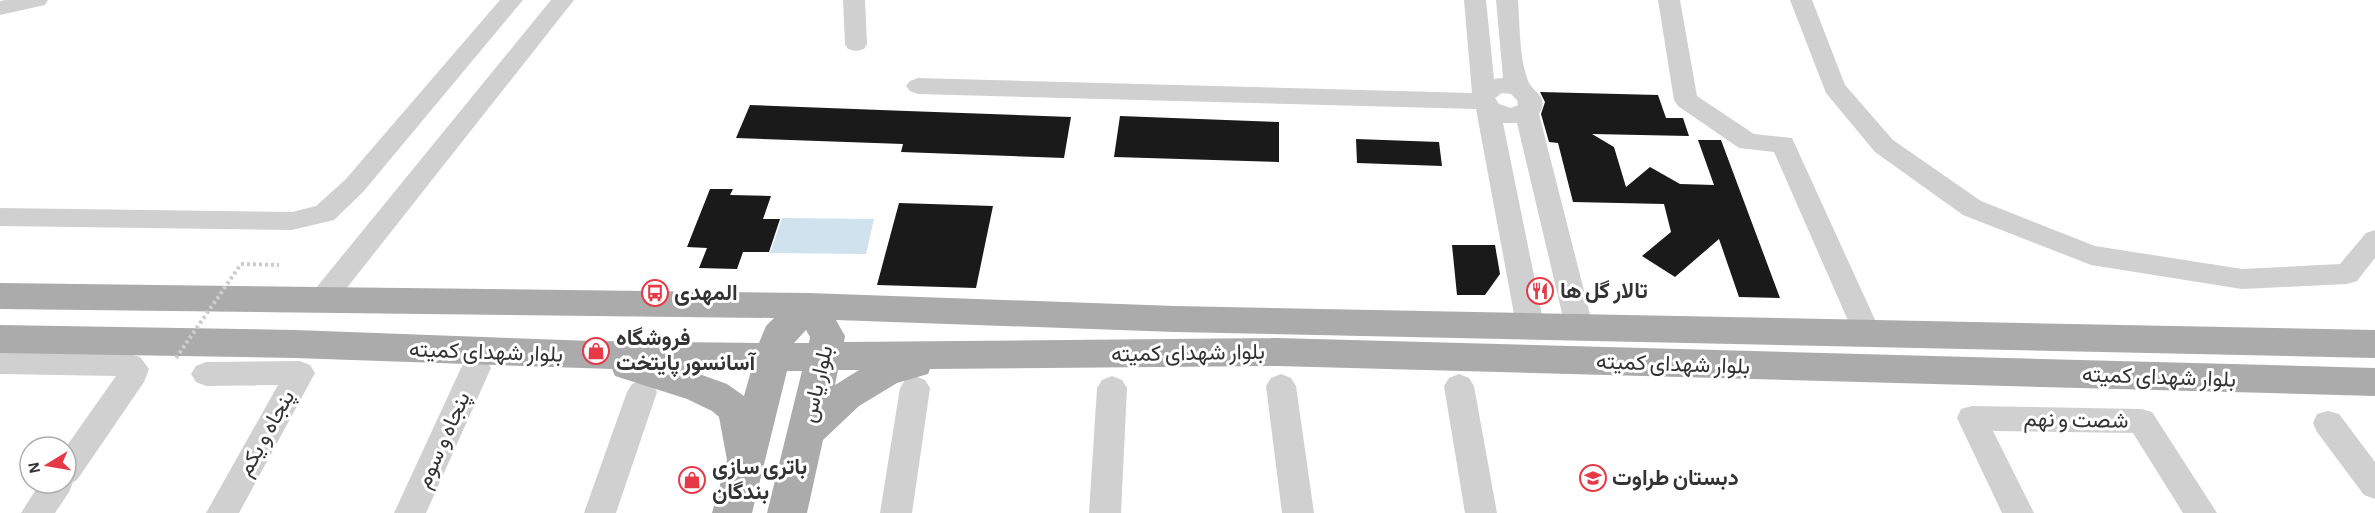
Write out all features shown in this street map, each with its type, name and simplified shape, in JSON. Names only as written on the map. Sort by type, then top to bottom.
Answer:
[{"type":"main road","name":"بلوار شهدای کمیته","points":[[0,296],[809,306],[1175,319],[2375,344]]},
{"type":"main road","name":"بلوار یاس","points":[[732,513],[778,336],[809,306],[828,336],[787,513]]},
{"type":"main road","name":"بلوار شهدای کمیته","points":[[0,339],[295,344],[592,356],[801,368],[949,356],[1277,352],[2375,382]]},
{"type":"main road","points":[[592,356],[689,385],[719,397],[730,405],[738,420],[743,435],[745,464]]},
{"type":"main road","points":[[806,432],[846,396],[887,371],[949,356]]},
{"type":"street","points":[[0,8],[37,0]]},
{"type":"street","points":[[0,217],[292,221],[325,213],[354,186],[512,0]]},
{"type":"street","points":[[321,301],[563,0]]},
{"type":"street","points":[[854,0],[856,44]]},
{"type":"street","points":[[1474,0],[1485,100],[1530,325]]},
{"type":"street","points":[[1507,0],[1513,70],[1579,326]]},
{"type":"street","points":[[1669,0],[1686,100],[1748,142],[1783,144],[1867,333]]},
{"type":"street","points":[[1801,0],[1834,88],[1884,146],[1972,208],[2091,255],[2242,279],[2347,274],[2375,240]]},
{"type":"street","points":[[1485,100],[1489,89],[1502,85],[1522,100]]},
{"type":"street","points":[[918,86],[1485,100]]},
{"type":"street","points":[[0,363],[130,365],[134,369],[134,374],[78,454]]},
{"type":"street","name":"پنجاه و سوم","points":[[410,513],[476,368]]},
{"type":"street","name":"پنجاه و یکم","points":[[206,374],[300,374],[222,513]]},
{"type":"street","points":[[1281,386],[1298,513]]},
{"type":"street","points":[[1459,386],[1481,513]]},
{"type":"street","points":[[896,513],[915,388]]},
{"type":"street","points":[[1105,513],[1112,388]]},
{"type":"street","points":[[600,513],[642,392]]},
{"type":"street","name":"شصت و نهم","points":[[2018,513],[1972,418],[2141,421],[2200,513]]},
{"type":"street","points":[[2328,423],[2375,486]]},
{"type":"street","points":[[37,513],[50,495]]},
{"type":"path","points":[[176,358],[241,264],[279,265]]},
{"type":"water","points":[[782,218],[874,219],[866,254],[770,253]]},
{"type":"building","points":[[1540,92],[1658,95],[1666,118],[1683,118],[1689,136],[1592,134],[1614,147],[1626,187],[1650,167],[1680,184],[1714,185],[1698,140],[1721,140],[1780,298],[1739,297],[1719,239],[1675,277],[1642,256],[1671,232],[1664,204],[1573,202],[1558,143],[1549,142],[1541,114],[1545,102]]},
{"type":"building","points":[[750,105],[1071,117],[1064,158],[901,152],[903,144],[736,138]]},
{"type":"building","points":[[1120,116],[1279,122],[1279,162],[1114,157]]},
{"type":"building","points":[[1356,139],[1439,142],[1442,166],[1357,163]]},
{"type":"building","points":[[710,189],[733,189],[730,195],[771,196],[763,219],[780,219],[769,252],[743,252],[737,269],[699,268],[707,248],[687,247]]},
{"type":"building","points":[[899,203],[993,206],[976,288],[877,285]]},
{"type":"building","points":[[1452,245],[1495,245],[1500,274],[1485,295],[1457,295]]},
{"type":"place","name":"تالار گل ها","points":[[1540,291]]},
{"type":"place","name":"المهدی","points":[[655,293]]},
{"type":"place","name":"فروشگاه آسانسور پایتخت","points":[[596,351]]},
{"type":"place","name":"دبستان طراوت","points":[[1593,478]]},
{"type":"place","name":"باتری سازی بندگان","points":[[692,480]]}]
